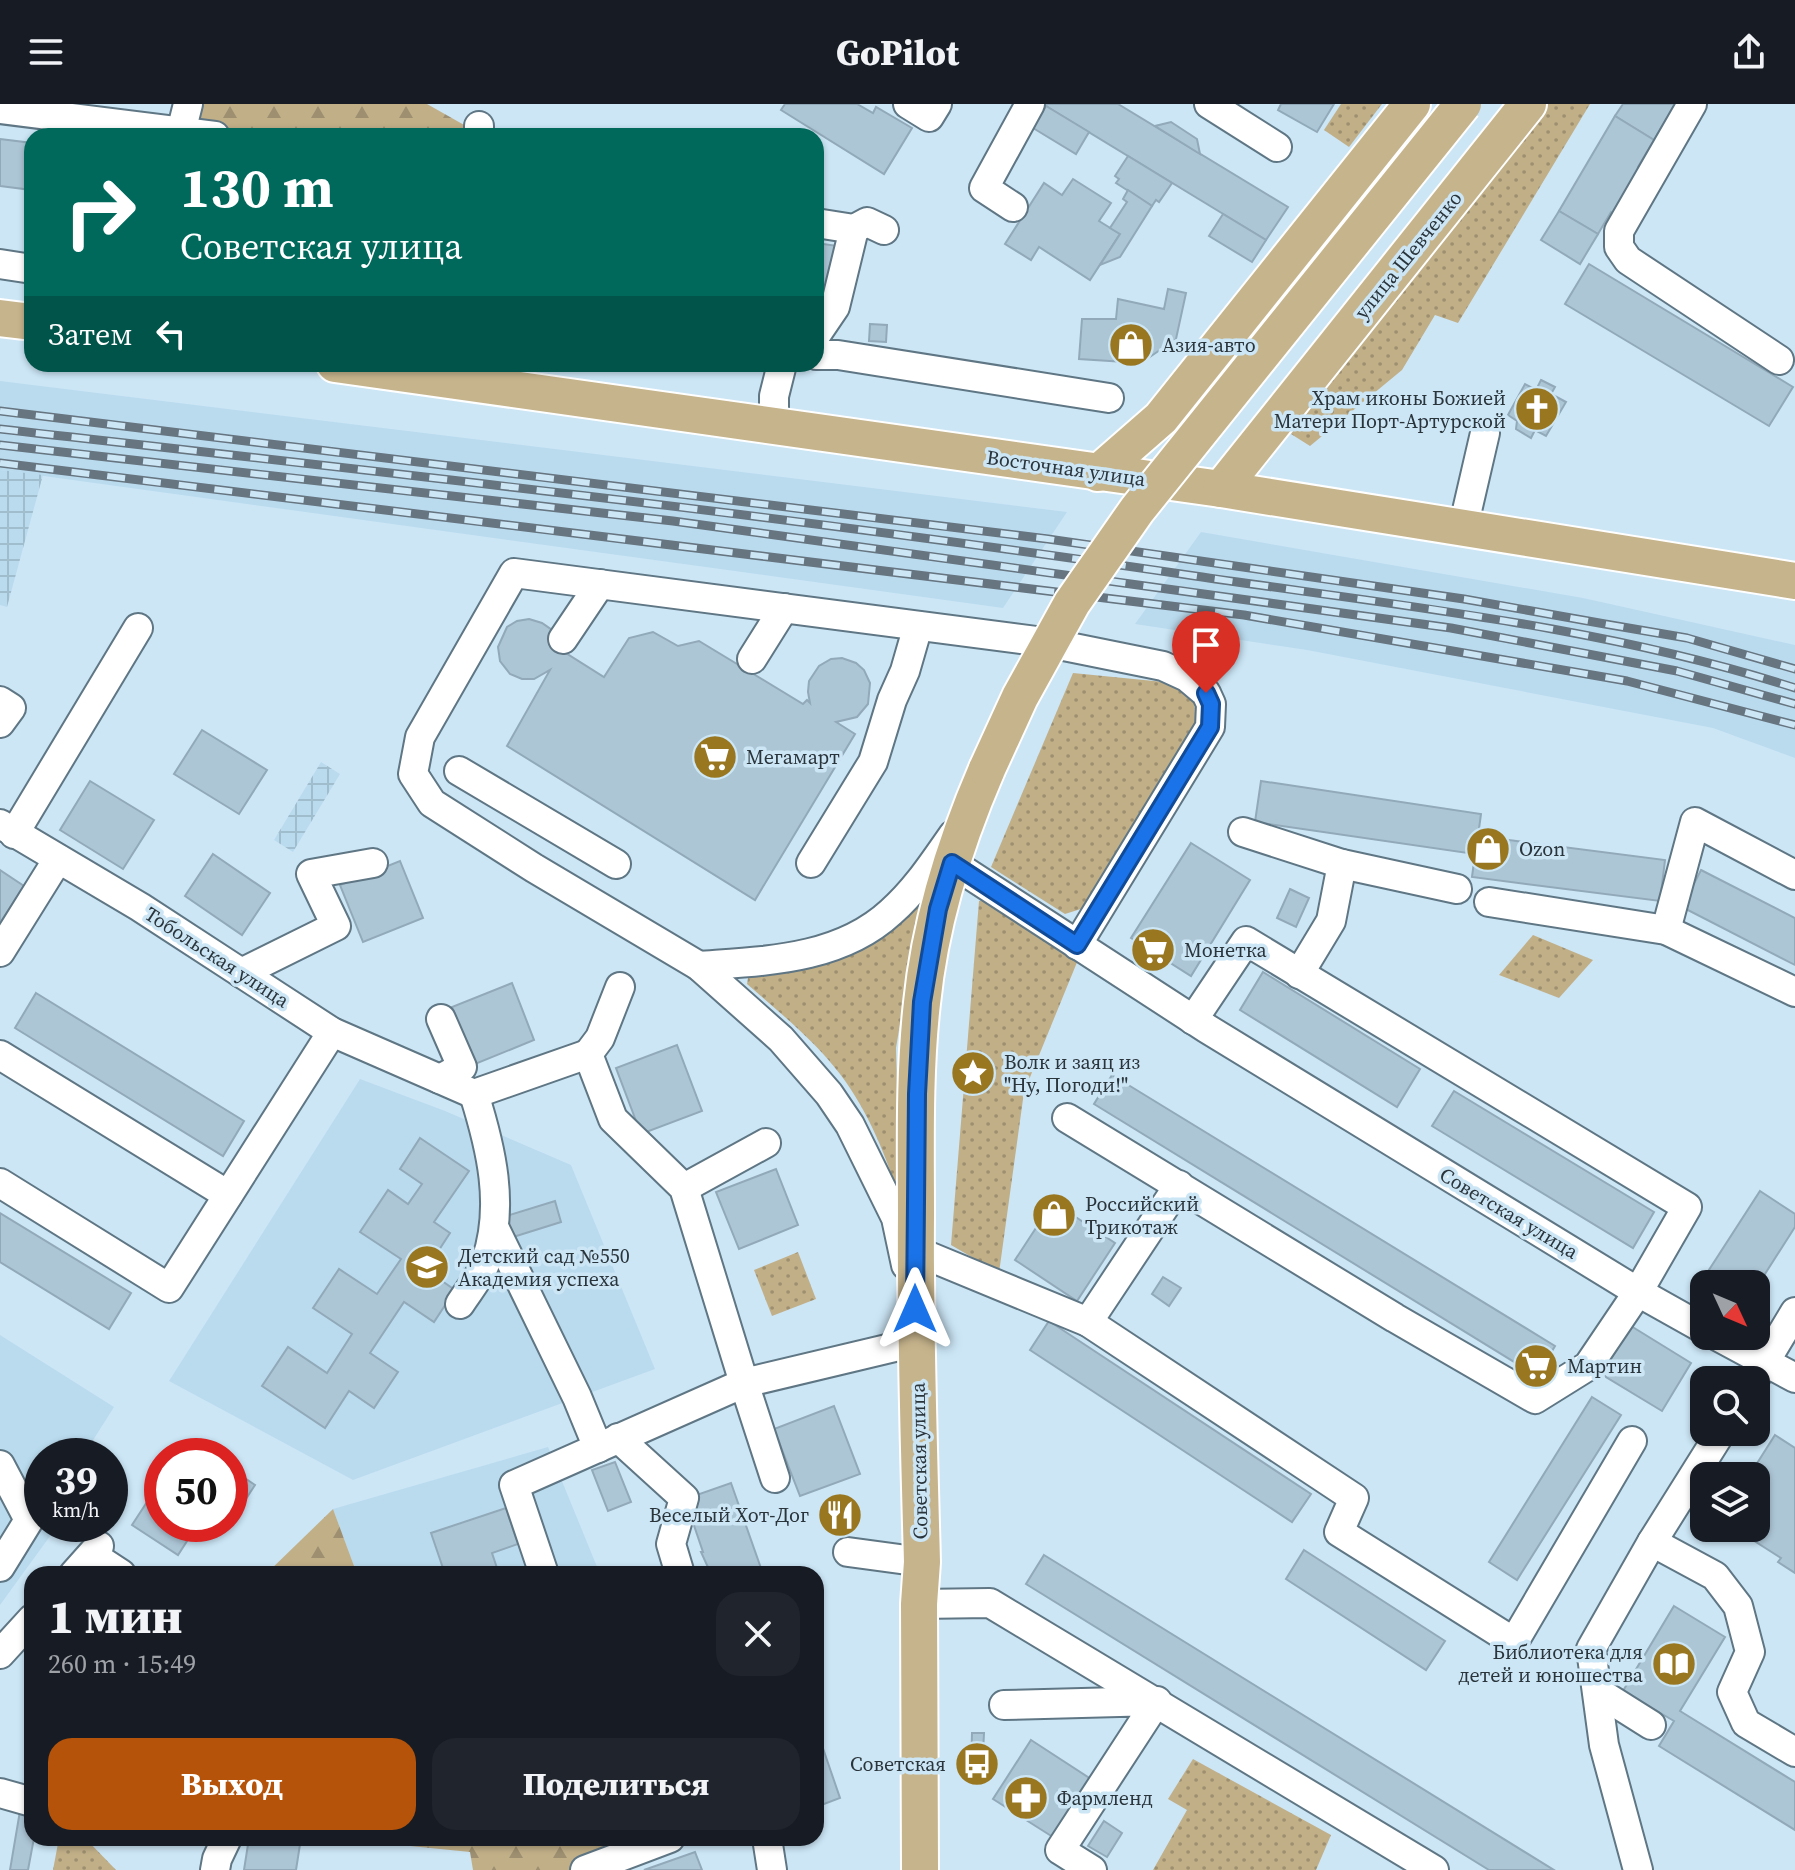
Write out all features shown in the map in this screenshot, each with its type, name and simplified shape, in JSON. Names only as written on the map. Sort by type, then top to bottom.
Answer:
[{"type":"main road","points":[[1098,473],[1161,418],[1412,104]]},
{"type":"main road","name":"Советская улица","points":[[920,1870],[919,1604],[922,1562],[916,1325],[917,1094],[922,1002],[938,909],[952,863],[968,813],[1020,697],[1072,603],[1137,510],[1463,104]]},
{"type":"main road","name":"улица Шевченко","points":[[1221,489],[1528,104]]},
{"type":"main road","points":[[0,318],[24,321]]},
{"type":"main road","points":[[1208,360],[1208,386],[1227,412],[1258,425],[1288,406]]},
{"type":"main road","name":"Восточная улица","points":[[393,372],[1221,489],[1795,581]]},
{"type":"street","points":[[182,128],[188,104]]},
{"type":"street","points":[[908,104],[929,117],[937,104]]},
{"type":"street","points":[[1013,207],[984,188],[1030,104]]},
{"type":"street","points":[[1209,104],[1277,147]]},
{"type":"street","points":[[1692,104],[1619,231],[1619,247],[1628,260],[1779,360]]},
{"type":"street","points":[[0,109],[137,128]]},
{"type":"street","points":[[824,224],[854,229],[867,222],[884,230]]},
{"type":"street","points":[[824,323],[835,307],[854,229]]},
{"type":"street","points":[[0,264],[24,268]]},
{"type":"street","points":[[824,355],[1109,398]]},
{"type":"street","points":[[774,425],[774,396],[780,372]]},
{"type":"street","points":[[1463,528],[1485,433]]},
{"type":"street","points":[[541,1566],[514,1485],[744,1383],[916,1325],[896,1218],[850,1125],[829,1094],[781,1039],[699,966],[432,803],[413,774],[420,737],[514,573],[1044,642],[1163,666],[1187,677],[1206,693],[1211,704],[1210,727],[1077,945]]},
{"type":"street","points":[[563,639],[600,584]]},
{"type":"street","points":[[752,659],[784,608]]},
{"type":"street","points":[[811,863],[873,762],[881,694],[905,671],[918,626]]},
{"type":"street","points":[[7,829],[138,628]]},
{"type":"street","points":[[0,701],[11,708],[0,723]]},
{"type":"street","points":[[459,771],[616,864]]},
{"type":"street","points":[[699,966],[811,954],[853,939],[890,914],[921,881],[968,813]]},
{"type":"street","points":[[1666,930],[1695,822],[1795,875]]},
{"type":"street","name":"Тобольская улица","points":[[7,829],[140,907],[332,1032],[474,1094]]},
{"type":"street","points":[[534,868],[557,830]]},
{"type":"street","points":[[1243,832],[1342,864],[1457,889]]},
{"type":"street","points":[[0,952],[58,859]]},
{"type":"street","points":[[241,973],[336,926],[311,874],[373,863]]},
{"type":"street","name":"Советская улица","points":[[952,863],[1193,1020],[1690,1321]]},
{"type":"street","points":[[1299,974],[1331,921],[1342,864]]},
{"type":"street","points":[[1489,902],[1666,930],[1795,992]]},
{"type":"street","points":[[1067,1118],[1395,1318],[1535,1399],[1588,1366],[1638,1292],[1687,1207],[1246,941],[1193,1020]]},
{"type":"street","points":[[460,1304],[485,1263],[494,1227],[495,1180],[485,1128],[474,1094],[588,1054],[600,1038],[620,987]]},
{"type":"street","points":[[440,1079],[462,1067],[441,1019]]},
{"type":"street","points":[[0,1183],[169,1288],[332,1032]]},
{"type":"street","points":[[588,1054],[613,1119],[684,1188],[775,1478]]},
{"type":"street","points":[[0,1055],[228,1195]]},
{"type":"street","points":[[684,1188],[766,1143]]},
{"type":"street","points":[[1088,1322],[1179,1185]]},
{"type":"street","points":[[494,1227],[577,1397],[608,1443],[684,1498],[671,1544],[678,1566]]},
{"type":"street","points":[[916,1251],[1088,1322],[1354,1498],[1339,1532],[1514,1642],[1632,1441]]},
{"type":"street","points":[[1763,1366],[1795,1312]]},
{"type":"street","points":[[1734,1350],[1754,1366]]},
{"type":"street","points":[[1770,1373],[1795,1378]]},
{"type":"street","points":[[1629,1865],[1604,1745],[1591,1649],[1652,1542],[1712,1446]]},
{"type":"street","points":[[0,1465],[29,1520],[0,1567]]},
{"type":"street","points":[[1652,1542],[1715,1576],[1738,1606],[1750,1652],[1732,1692],[1746,1723],[1795,1752]]},
{"type":"street","points":[[848,1552],[922,1562]]},
{"type":"street","points":[[919,1604],[990,1603],[1434,1870]]},
{"type":"street","points":[[0,1654],[24,1631]]},
{"type":"street","points":[[1597,1691],[1651,1725]]},
{"type":"street","points":[[1004,1705],[1157,1701]]},
{"type":"street","points":[[1092,1870],[1060,1850],[1157,1701]]},
{"type":"street","points":[[1,1799],[24,1801]]},
{"type":"street","points":[[215,1870],[223,1846]]},
{"type":"street","points":[[585,1870],[649,1846]]},
{"type":"street","points":[[768,1846],[772,1870]]},
{"type":"shaded area","points":[[0,381],[1067,512],[1003,608],[0,470]]},
{"type":"shaded area","points":[[0,470],[43,475],[7,607],[0,605]]},
{"type":"shaded area","points":[[1201,532],[1583,598],[1795,645],[1795,758],[1713,728],[1307,650],[1135,624]]},
{"type":"shaded area","points":[[321,762],[340,774],[293,852],[274,840]]},
{"type":"shaded area","name":"Детский сад №550 Академия успеха","points":[[360,1079],[445,1111],[571,1165],[655,1369],[353,1480],[169,1381]]},
{"type":"shaded area","points":[[0,1335],[114,1407],[94,1438],[24,1438],[24,1542],[46,1542],[28,1566],[24,1566],[24,1572],[0,1605]]},
{"type":"shaded area","points":[[548,1447],[597,1566],[354,1566],[333,1509]]},
{"type":"green space","points":[[200,104],[427,104],[469,128],[227,128],[195,124]]},
{"type":"green space","points":[[1341,104],[1382,104],[1349,147],[1324,130]]},
{"type":"green space","points":[[1543,104],[1590,104],[1458,323],[1435,315],[1402,370],[1310,446],[1291,434]]},
{"type":"green space","points":[[1073,673],[1174,683],[1194,701],[1196,724],[1087,907],[1065,914],[991,867]]},
{"type":"green space","points":[[921,898],[896,1048],[900,1201],[876,1135],[850,1088],[808,1038],[747,984],[749,972],[797,971],[847,953]]},
{"type":"green space","points":[[995,898],[1080,955],[1024,1092],[999,1273],[951,1245],[979,901]]},
{"type":"green space","points":[[1533,935],[1593,960],[1559,998],[1499,975]]},
{"type":"green space","points":[[798,1252],[816,1299],[772,1316],[754,1270]]},
{"type":"green space","points":[[333,1509],[354,1566],[274,1566]]},
{"type":"green space","points":[[1193,1759],[1331,1835],[1316,1870],[1153,1870],[1187,1810],[1168,1799]]},
{"type":"green space","points":[[58,1846],[93,1846],[116,1870],[53,1870]]},
{"type":"green space","points":[[410,1846],[608,1846],[618,1870],[473,1870],[470,1852]]},
{"type":"building","points":[[785,104],[857,104],[873,113],[876,107],[912,128],[884,174],[824,137],[824,128],[810,128],[781,110]]},
{"type":"building","points":[[1047,104],[1118,104],[1288,207],[1266,240]]},
{"type":"building","points":[[1281,104],[1334,104],[1317,132],[1278,110]]},
{"type":"building","points":[[1623,104],[1675,104],[1654,140],[1615,116]]},
{"type":"building","points":[[1046,106],[1089,132],[1076,154],[1033,128]]},
{"type":"building","points":[[1615,116],[1654,140],[1638,167],[1644,171],[1618,216],[1611,212],[1598,234],[1559,211]]},
{"type":"building","points":[[1171,122],[1197,139],[1200,154],[1155,126]]},
{"type":"building","points":[[0,139],[24,142],[24,189],[0,186]]},
{"type":"building","points":[[1128,156],[1172,183],[1159,202],[1156,200],[1152,206],[1116,183],[1119,179],[1115,176]]},
{"type":"building","points":[[1073,179],[1111,203],[1099,221],[1120,234],[1090,280],[1039,247],[1031,260],[1005,244],[1044,183],[1062,195]]},
{"type":"building","points":[[1128,190],[1152,206],[1120,257],[1100,265],[1120,234],[1110,228],[1127,202],[1123,199]]},
{"type":"building","points":[[1559,211],[1598,234],[1580,264],[1541,240]]},
{"type":"building","points":[[1223,214],[1266,240],[1252,262],[1209,236]]},
{"type":"building","points":[[824,244],[838,246],[831,294],[824,293]]},
{"type":"building","points":[[1589,264],[1793,387],[1769,426],[1565,304]]},
{"type":"building","points":[[1168,289],[1186,293],[1176,339],[1141,363],[1079,359],[1082,319],[1116,319],[1118,299],[1164,309]]},
{"type":"building","points":[[870,324],[887,325],[886,342],[869,341]]},
{"type":"building","name":"Храм иконы Божией Матери Порт-Артурской","points":[[1541,380],[1555,387],[1551,394],[1566,402],[1546,436],[1535,430],[1531,438],[1516,429],[1517,421],[1508,415],[1525,384],[1536,390]]},
{"type":"building","points":[[529,619],[552,630],[558,648],[604,677],[629,638],[653,632],[678,646],[699,641],[803,704],[807,700],[810,703],[809,681],[819,666],[831,659],[842,658],[864,670],[870,683],[868,704],[857,717],[836,722],[855,734],[755,900],[507,746],[550,670],[534,679],[522,679],[510,674],[500,661],[498,647],[507,627]]},
{"type":"building","points":[[202,730],[267,770],[239,814],[174,774]]},
{"type":"building","points":[[90,781],[154,820],[123,869],[60,830]]},
{"type":"building","points":[[1261,781],[1481,814],[1478,836],[1665,860],[1660,901],[1472,877],[1475,854],[1255,822]]},
{"type":"building","points":[[1191,843],[1250,880],[1191,976],[1131,938]]},
{"type":"building","points":[[213,854],[270,893],[242,935],[185,896]]},
{"type":"building","points":[[400,861],[423,918],[363,942],[340,885]]},
{"type":"building","points":[[0,870],[24,886],[0,923]]},
{"type":"building","points":[[1701,870],[1795,918],[1795,965],[1682,907]]},
{"type":"building","points":[[1290,889],[1309,898],[1296,927],[1277,918]]},
{"type":"building","points":[[1263,972],[1420,1069],[1397,1107],[1240,1010]]},
{"type":"building","points":[[512,983],[534,1040],[475,1064],[452,1007]]},
{"type":"building","points":[[36,993],[244,1121],[223,1156],[15,1028]]},
{"type":"building","points":[[677,1045],[702,1111],[641,1134],[616,1068]]},
{"type":"building","points":[[1112,1075],[1555,1346],[1537,1376],[1094,1104]]},
{"type":"building","points":[[1454,1091],[1654,1212],[1633,1248],[1432,1126]]},
{"type":"building","points":[[420,1138],[469,1171],[434,1222],[450,1233],[426,1270],[455,1290],[434,1322],[404,1302],[370,1353],[398,1372],[374,1408],[349,1391],[325,1428],[262,1386],[288,1347],[327,1373],[352,1334],[313,1308],[339,1269],[377,1294],[401,1259],[360,1232],[388,1190],[408,1204],[422,1184],[400,1169]]},
{"type":"building","points":[[776,1169],[798,1225],[739,1249],[716,1192]]},
{"type":"building","points":[[1760,1191],[1795,1214],[1795,1227],[1768,1270],[1709,1270]]},
{"type":"building","points":[[555,1201],[561,1222],[510,1238],[503,1217]]},
{"type":"building","points":[[1053,1202],[1115,1243],[1077,1301],[1015,1260]]},
{"type":"building","points":[[0,1213],[131,1293],[109,1329],[0,1262]]},
{"type":"building","points":[[1163,1277],[1181,1288],[1169,1306],[1152,1294]]},
{"type":"building","points":[[1049,1321],[1311,1494],[1292,1522],[1030,1350]]},
{"type":"building","points":[[1631,1326],[1691,1363],[1662,1411],[1606,1377],[1604,1370]]},
{"type":"building","points":[[1592,1397],[1621,1415],[1517,1580],[1489,1562]]},
{"type":"building","points":[[834,1406],[860,1474],[800,1496],[774,1429]]},
{"type":"building","points":[[1775,1435],[1795,1448],[1795,1573],[1778,1562],[1781,1558],[1756,1542],[1770,1542],[1770,1462],[1758,1462]]},
{"type":"building","points":[[615,1462],[631,1502],[608,1511],[592,1470]]},
{"type":"building","points":[[248,1480],[255,1485],[248,1496]]},
{"type":"building","points":[[731,1483],[760,1566],[707,1566],[685,1499]]},
{"type":"building","points":[[144,1507],[144,1533],[132,1525]]},
{"type":"building","points":[[506,1508],[518,1544],[492,1553],[496,1566],[442,1566],[431,1533]]},
{"type":"building","points":[[158,1542],[186,1542],[178,1555]]},
{"type":"building","points":[[1304,1550],[1445,1641],[1426,1670],[1286,1579]]},
{"type":"building","points":[[1044,1555],[1554,1870],[1489,1870],[1026,1584]]},
{"type":"building","points":[[1674,1606],[1725,1637],[1680,1711],[1795,1782],[1795,1830],[1659,1746],[1674,1721],[1623,1691]]},
{"type":"building","points":[[972,1733],[984,1733],[982,1773],[971,1772]]},
{"type":"building","points":[[1031,1740],[1094,1781],[1056,1839],[993,1799]]},
{"type":"building","points":[[824,1751],[840,1798],[824,1804]]},
{"type":"building","points":[[20,1811],[24,1812],[24,1846],[32,1846],[28,1870],[10,1870]]},
{"type":"building","points":[[1104,1821],[1122,1833],[1107,1857],[1088,1846]]},
{"type":"building","points":[[248,1846],[300,1846],[296,1870],[244,1870]]},
{"type":"building","points":[[695,1852],[702,1870],[644,1870]]},
{"type":"railway","points":[[0,411],[1048,539],[1464,599],[1687,638],[1795,669]]},
{"type":"railway","points":[[0,429],[748,515],[1422,608],[1649,648],[1795,688]]},
{"type":"railway","points":[[0,445],[673,521],[1451,628],[1677,671],[1795,704]]},
{"type":"railway","points":[[0,463],[1244,615],[1627,681],[1795,725]]},
{"type":"place","name":"Азия-авто","points":[[1131,345]]},
{"type":"place","name":"Храм иконы Божией Матери Порт-Артурской","points":[[1537,409]]},
{"type":"place","name":"Мегамарт","points":[[715,757]]},
{"type":"place","name":"Ozon","points":[[1488,849]]},
{"type":"place","name":"Монетка","points":[[1153,950]]},
{"type":"place","name":"Волк и заяц из \"Ну, Погоди!\"","points":[[973,1073]]},
{"type":"place","name":"Российский Трикотаж","points":[[1054,1215]]},
{"type":"place","name":"Детский сад №550 Академия успеха","points":[[427,1267]]},
{"type":"place","name":"Мартин","points":[[1536,1366]]},
{"type":"place","name":"Веселый Хот-Дог","points":[[840,1515]]},
{"type":"place","name":"Библиотека для детей и юношества","points":[[1674,1664]]},
{"type":"place","name":"Советская","points":[[977,1764]]},
{"type":"place","name":"Фармленд","points":[[1026,1798]]},
{"type":"route","points":[[915,1309],[917,1094],[922,1002],[938,909],[952,863],[1077,945],[1210,727],[1211,704],[1206,693]]}]
